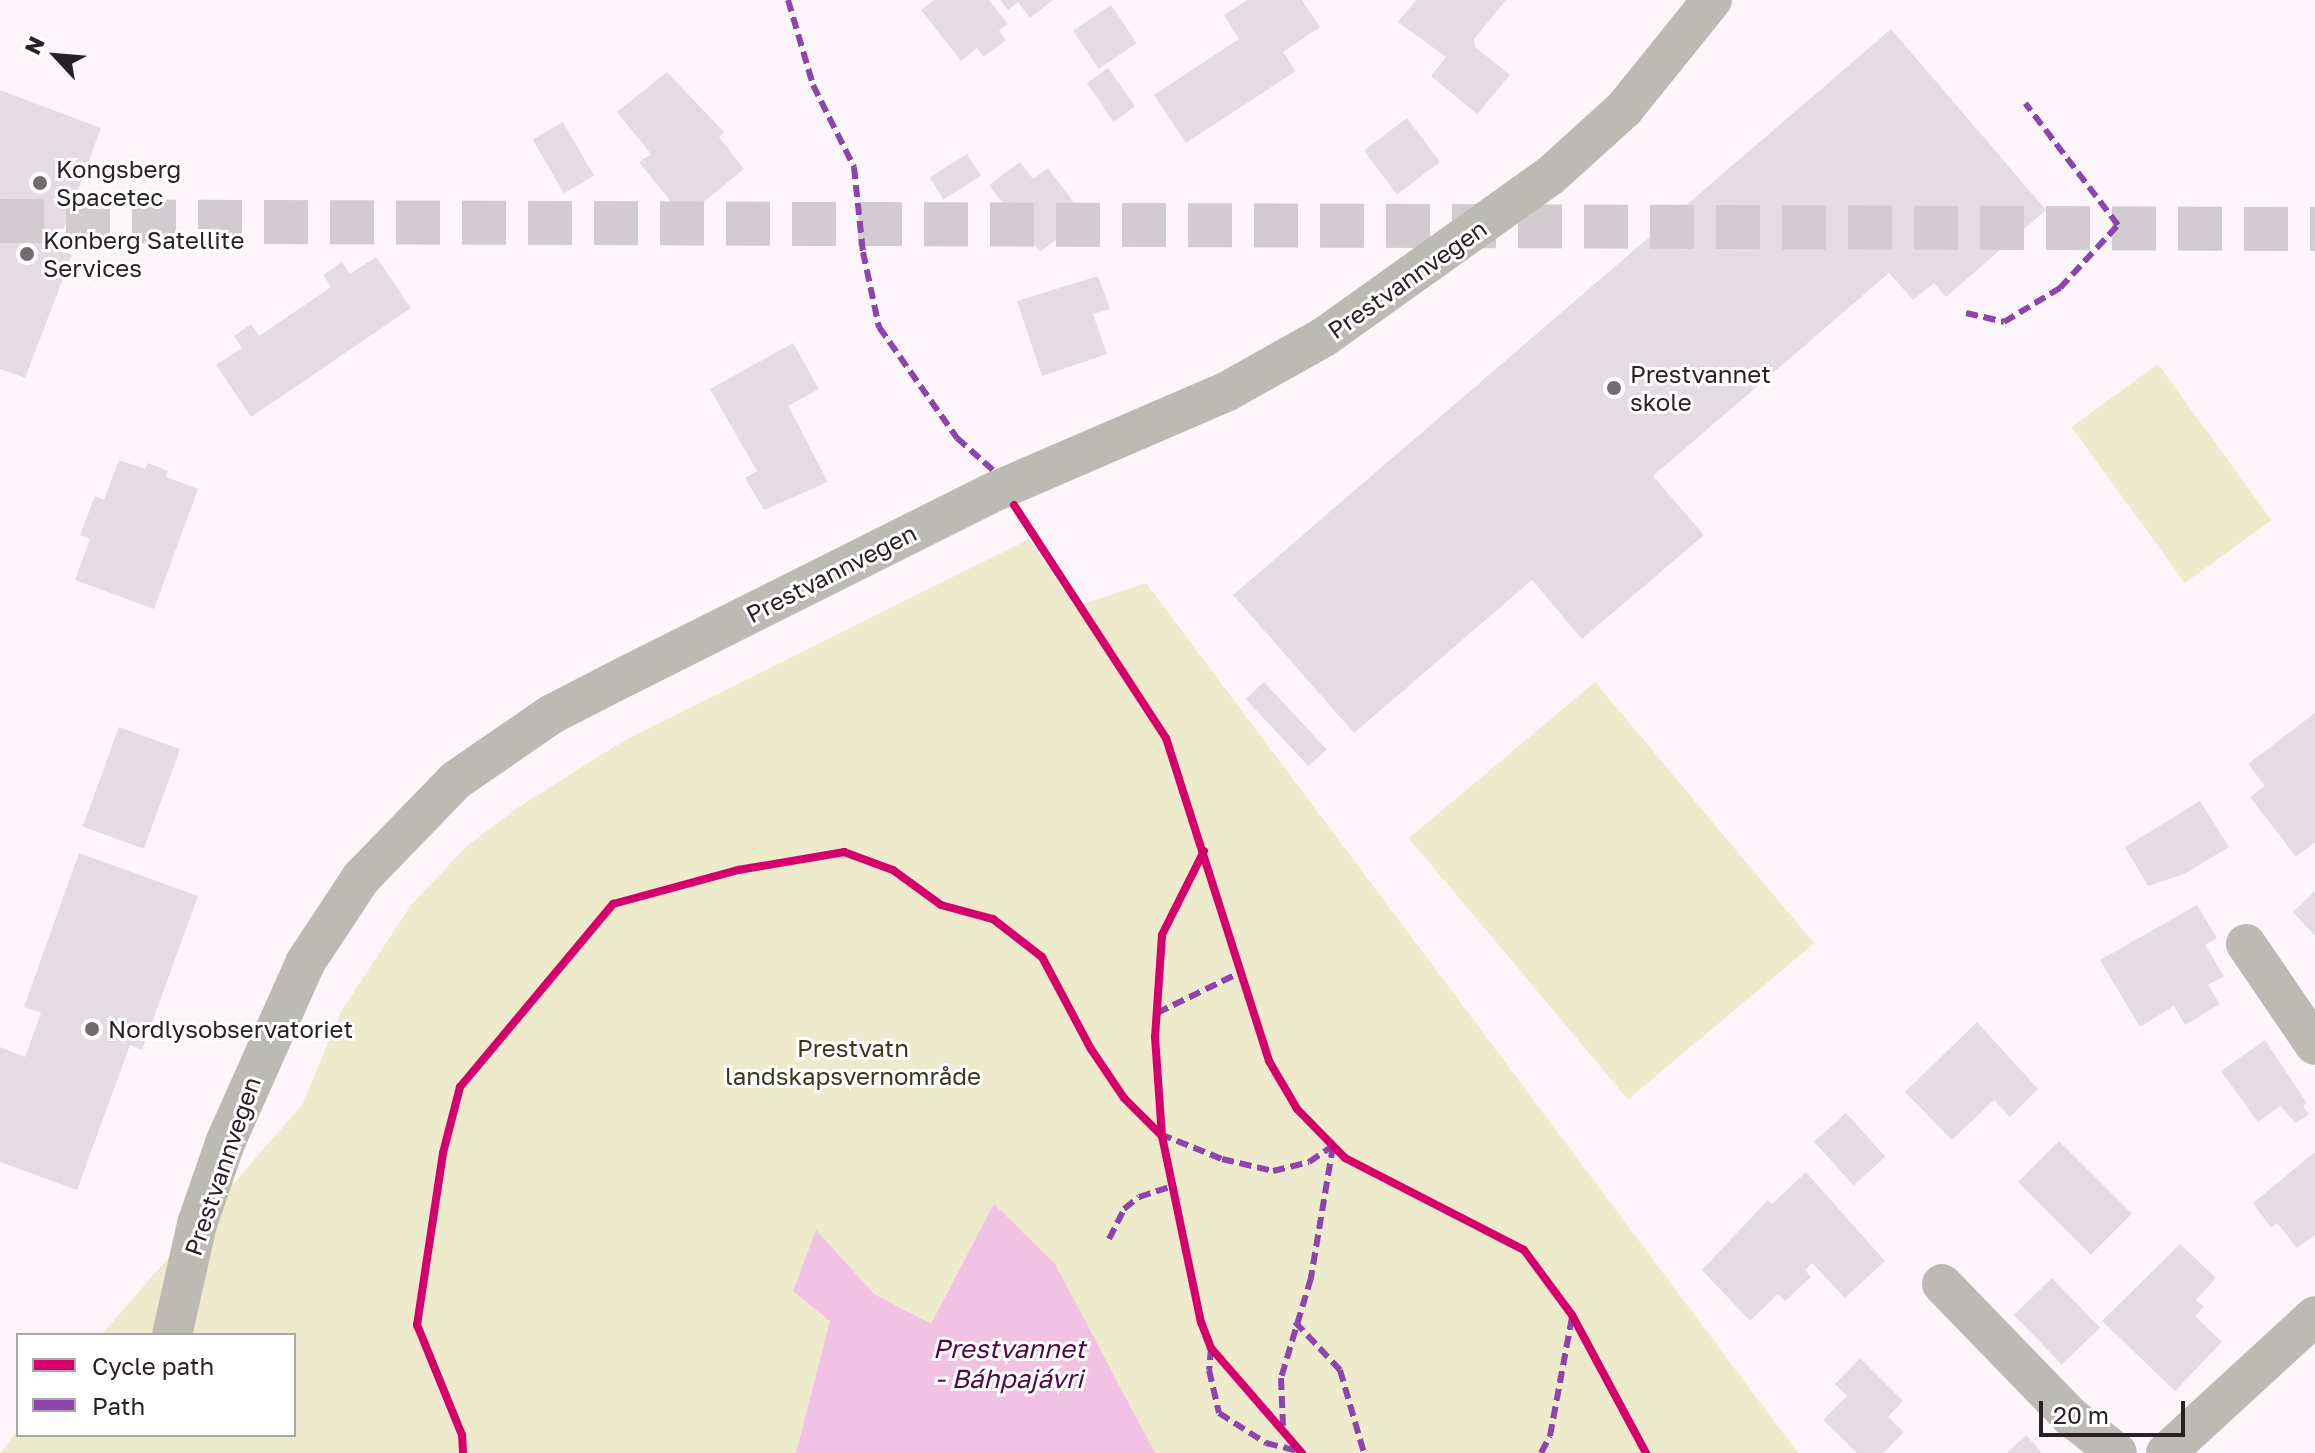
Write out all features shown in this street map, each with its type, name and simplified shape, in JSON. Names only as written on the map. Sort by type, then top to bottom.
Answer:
[{"type":"street","name":"Prestvannvegen","points":[[172,1333],[197,1224],[225,1143],[298,977],[361,878],[456,780],[552,714],[624,677],[989,494],[1226,392],[1324,337],[1550,176],[1624,109],[1712,0]]},
{"type":"street","points":[[2246,944],[2315,1045]]},
{"type":"street","points":[[1942,1284],[2071,1417],[2117,1453]]},
{"type":"street","points":[[2189,1447],[2315,1316]]},
{"type":"green space","points":[[2158,364],[2271,520],[2185,583],[2071,427]]},
{"type":"green space","name":"Prestvatn landskapsvernområde","points":[[1029,539],[1075,607],[1146,583],[1798,1453],[0,1453],[16,1433],[16,1437],[296,1437],[296,1333],[103,1333],[302,1105],[342,1010],[411,905],[467,846],[517,808],[625,740]]},
{"type":"green space","points":[[1595,682],[1814,943],[1628,1099],[1409,838]]},
{"type":"water","name":"Prestvannet - Báhpajávri","points":[[994,1204],[1055,1264],[1155,1453],[796,1453],[830,1321],[793,1291],[816,1230],[874,1294],[931,1324]]},
{"type":"building","points":[[934,0],[989,0],[1008,24],[999,31],[1006,40],[984,57],[977,48],[961,61],[921,10]]},
{"type":"building","points":[[1000,0],[1053,0],[1030,18],[1018,2],[1008,10]]},
{"type":"building","points":[[1247,0],[1302,0],[1320,27],[1283,52],[1296,71],[1186,143],[1154,95],[1239,39],[1224,15]]},
{"type":"building","points":[[1416,0],[1506,0],[1474,39],[1475,47],[1510,75],[1477,114],[1431,76],[1446,57],[1398,22]]},
{"type":"building","points":[[1111,5],[1137,43],[1099,69],[1073,31]]},
{"type":"building","name":"Prestvannet skole","points":[[1891,29],[2046,210],[1946,297],[1934,283],[1913,300],[1889,273],[1653,476],[1704,535],[1582,639],[1532,580],[1354,733],[1233,595]]},
{"type":"building","points":[[1108,68],[1135,107],[1114,121],[1087,83]]},
{"type":"building","points":[[667,72],[724,132],[719,137],[744,169],[684,218],[639,162],[651,154],[617,112]]},
{"type":"building","points":[[0,90],[101,128],[56,249],[72,255],[25,378],[0,369]]},
{"type":"building","points":[[1407,118],[1440,162],[1397,194],[1364,150]]},
{"type":"building","points":[[563,122],[594,176],[564,193],[533,140]]},
{"type":"building","points":[[967,154],[981,176],[943,199],[930,177]]},
{"type":"building","points":[[1020,162],[1033,179],[1048,168],[1085,217],[1040,252],[989,185]]},
{"type":"building","points":[[376,257],[411,308],[251,417],[216,365],[242,348],[234,336],[251,324],[259,336],[331,287],[323,275],[342,262],[350,274]]},
{"type":"building","points":[[1098,276],[1110,309],[1093,314],[1107,354],[1042,376],[1017,301]]},
{"type":"building","points":[[793,343],[819,389],[788,406],[828,482],[764,510],[745,478],[757,471],[710,389]]},
{"type":"building","points":[[119,460],[145,469],[148,463],[168,471],[166,477],[198,489],[154,609],[75,580],[90,539],[80,535],[95,496],[104,500]]},
{"type":"building","points":[[1264,682],[1327,749],[1308,766],[1246,699]]},
{"type":"building","points":[[2315,713],[2315,842],[2296,857],[2250,797],[2265,786],[2248,764]]},
{"type":"building","points":[[119,727],[180,749],[144,849],[83,827]]},
{"type":"building","points":[[2200,801],[2229,847],[2184,874],[2148,886],[2125,847]]},
{"type":"building","name":"Nordlysobservatoriet","points":[[79,853],[198,896],[142,1050],[130,1045],[77,1190],[0,1162],[0,1047],[25,1057],[41,1013],[24,1007]]},
{"type":"building","points":[[2315,891],[2315,936],[2293,912]]},
{"type":"building","points":[[2197,905],[2217,938],[2205,945],[2224,976],[2208,985],[2220,1004],[2185,1025],[2174,1006],[2140,1027],[2100,960]]},
{"type":"building","points":[[1977,1022],[2038,1089],[2010,1117],[1994,1100],[1952,1140],[1905,1092]]},
{"type":"building","points":[[2265,1040],[2307,1103],[2303,1106],[2309,1114],[2296,1123],[2280,1106],[2258,1122],[2221,1071]]},
{"type":"building","points":[[1846,1113],[1885,1157],[1854,1186],[1814,1142]]},
{"type":"building","points":[[2059,1141],[2132,1214],[2091,1255],[2018,1182]]},
{"type":"building","points":[[2315,1152],[2315,1235],[2297,1248],[2277,1223],[2271,1228],[2253,1203]]},
{"type":"building","points":[[1806,1172],[1885,1261],[1845,1298],[1812,1263],[1805,1270],[1811,1277],[1785,1301],[1778,1294],[1750,1321],[1702,1270],[1768,1200],[1772,1204]]},
{"type":"building","points":[[2180,1244],[2216,1278],[2196,1300],[2204,1307],[2195,1316],[2222,1342],[2175,1391],[2102,1321]]},
{"type":"building","points":[[2052,1278],[2100,1328],[2062,1364],[2014,1315]]},
{"type":"building","points":[[1860,1358],[1903,1401],[1888,1417],[1904,1432],[1883,1453],[1857,1453],[1823,1420],[1847,1396],[1835,1384]]},
{"type":"building","points":[[2026,1435],[2042,1453],[2007,1453]]},
{"type":"tunnel","points":[[0,221],[2315,229]]},
{"type":"marked path","points":[[788,0],[813,85],[854,167],[863,252],[879,327],[957,438],[994,471]]},
{"type":"marked path","points":[[1966,313],[2004,322],[2060,288],[2118,225],[2025,103]]},
{"type":"marked path","points":[[1157,1013],[1241,972]]},
{"type":"marked path","points":[[1160,1134],[1222,1159],[1273,1171],[1309,1162],[1333,1146],[1311,1278],[1281,1378],[1283,1426]]},
{"type":"marked path","points":[[1109,1239],[1124,1209],[1139,1197],[1176,1185]]},
{"type":"marked path","points":[[1541,1453],[1550,1436],[1572,1317]]},
{"type":"marked path","points":[[1295,1322],[1340,1370],[1364,1453]]},
{"type":"marked path","points":[[1211,1348],[1209,1370],[1219,1413],[1266,1443],[1298,1451]]},
{"type":"cycle path","points":[[1014,505],[1166,738],[1269,1061],[1297,1109],[1345,1158],[1524,1250],[1572,1315],[1646,1453]]},
{"type":"cycle path","points":[[1204,851],[1162,935],[1155,1037],[1162,1136],[1201,1322],[1211,1348],[1302,1453]]},
{"type":"cycle path","points":[[463,1453],[462,1435],[417,1325],[443,1153],[460,1087],[613,904],[738,870],[844,852],[893,870],[941,905],[993,919],[1042,957],[1091,1049],[1124,1098],[1162,1136]]},
{"type":"place","name":"Kongsberg Spacetec","points":[[40,183]]},
{"type":"place","name":"Konberg Satellite Services","points":[[27,254]]},
{"type":"place","name":"Prestvannet skole","points":[[1614,388]]},
{"type":"place","name":"Nordlysobservatoriet","points":[[92,1029]]}]
